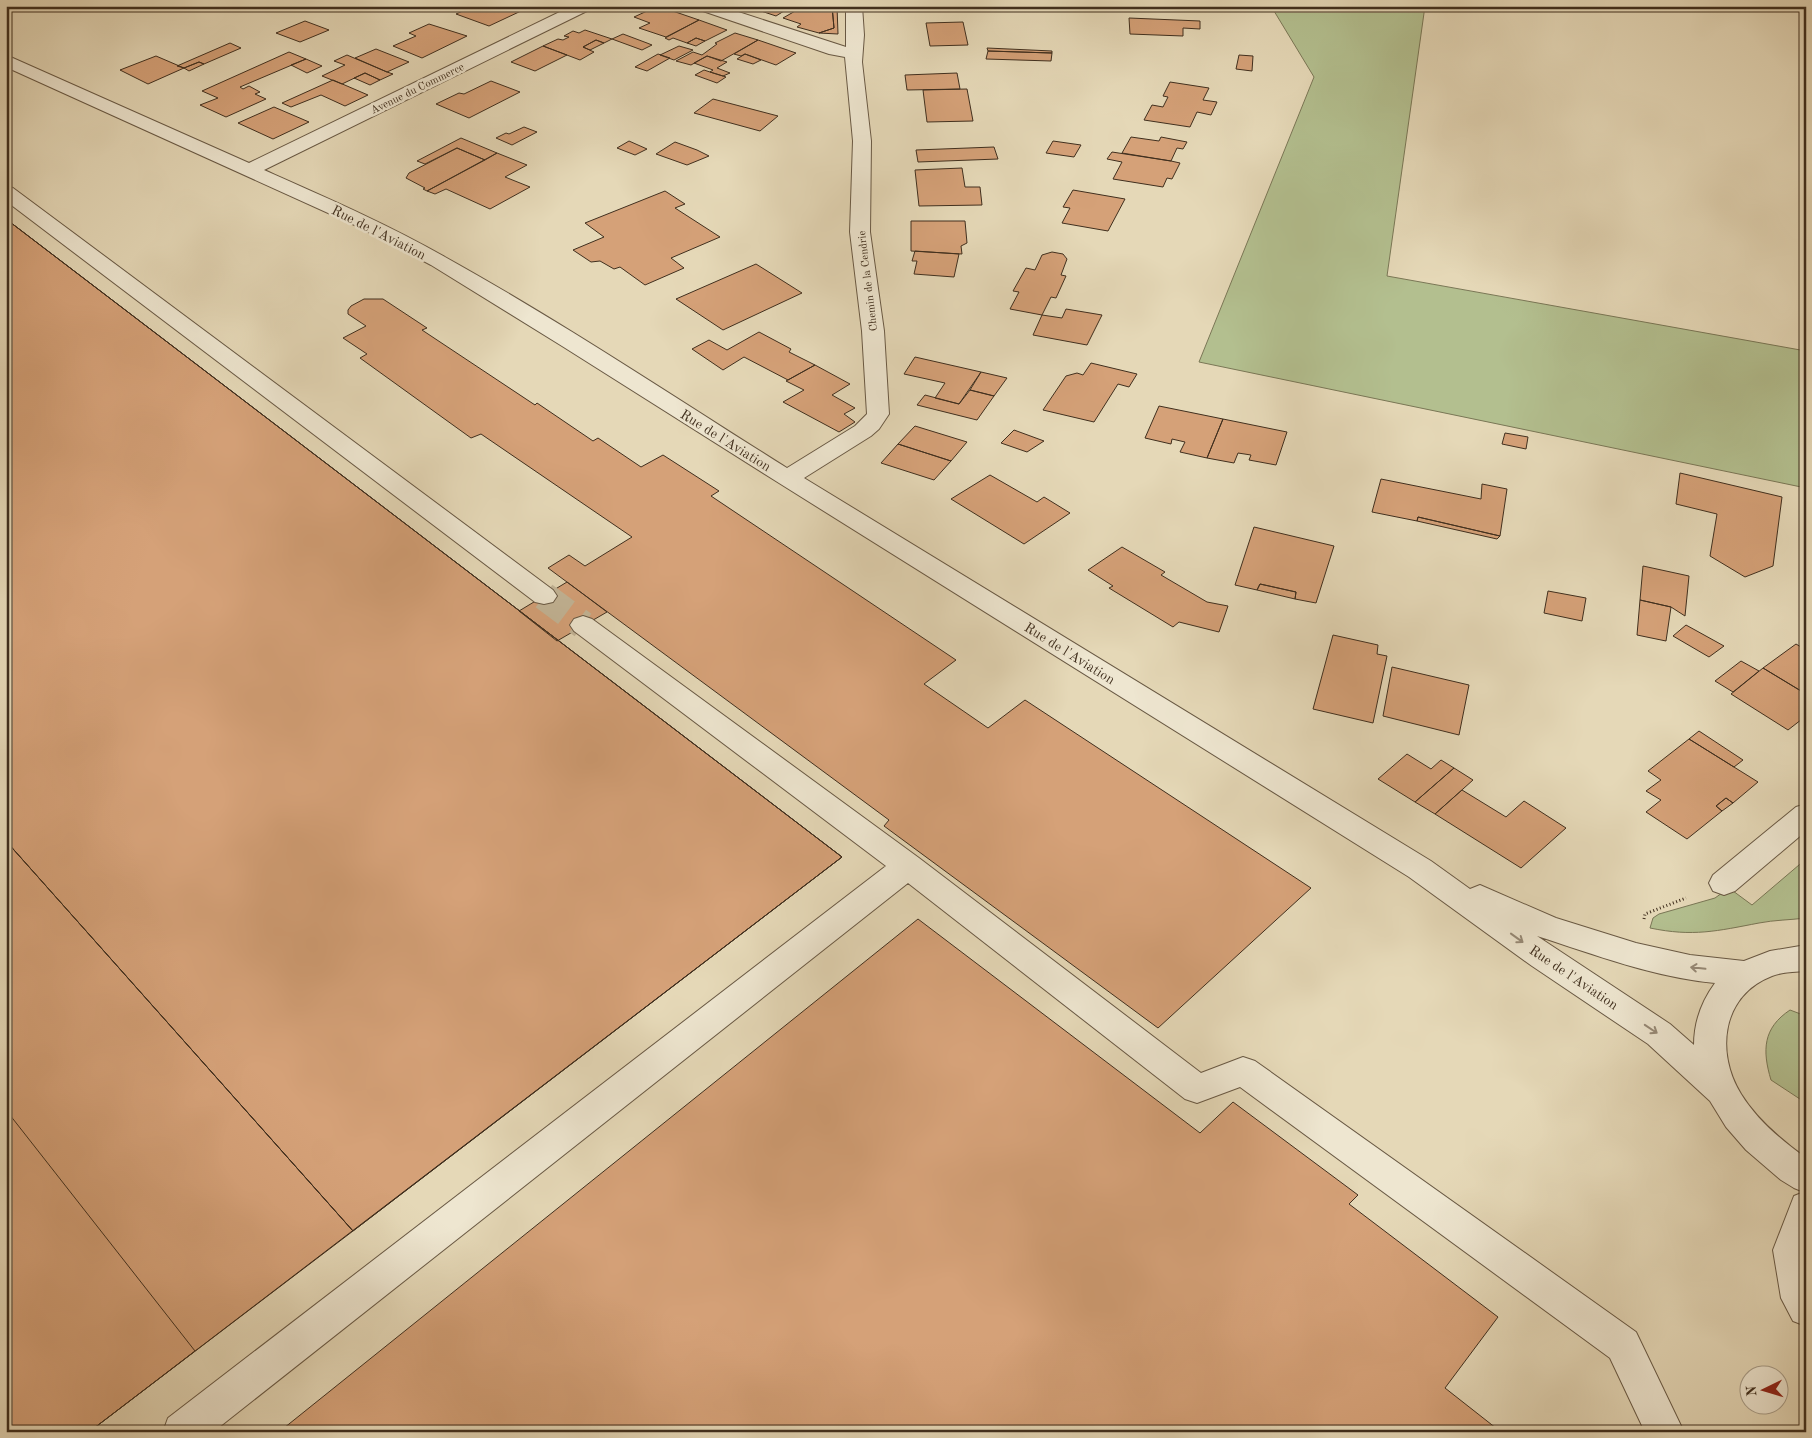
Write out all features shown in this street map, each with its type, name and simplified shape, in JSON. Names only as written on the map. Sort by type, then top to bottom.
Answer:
[{"type":"street","name":"Avenue du Commerce","points":[[249,170],[585,6]]},
{"type":"street","points":[[703,6],[835,50],[854,53]]},
{"type":"street","name":"Chemin de la Cendrie","points":[[787,478],[862,431],[871,424],[878,414],[873,331],[860,232],[862,141],[853,62],[856,35],[854,6]]},
{"type":"street","name":"Rue de l'Aviation","points":[[6,60],[366,223],[438,261],[1420,869],[1543,957],[1659,1034],[1722,1091]]},
{"type":"street","points":[[6,192],[544,596]]},
{"type":"street","points":[[584,626],[908,866],[1197,1089],[1242,1071],[1624,1345],[1665,1432]]},
{"type":"street","points":[[1724,883],[1806,815]]},
{"type":"street","points":[[182,1432],[908,866]]},
{"type":"street","name":"Rue de l'Aviation","points":[[1420,869],[1546,927],[1618,950],[1690,968],[1746,974]]},
{"type":"street","points":[[1806,958],[1771,964],[1746,974],[1730,987],[1718,1003],[1710,1022],[1708,1044],[1713,1067],[1722,1091],[1738,1117],[1759,1141],[1784,1163],[1806,1176]]},
{"type":"street","points":[[1806,1207],[1791,1250],[1799,1298],[1806,1309]]},
{"type":"path","points":[[1643,923],[1645,914],[1724,883]]},
{"type":"green space","points":[[1271,6],[1425,6],[1387,276],[1806,351],[1806,488],[1199,362],[1314,77]]},
{"type":"green space","points":[[1806,859],[1806,918],[1765,922],[1705,932],[1665,931],[1650,928],[1653,918],[1659,914],[1715,898],[1729,888],[1752,905]]},
{"type":"green space","points":[[1790,1010],[1806,1016],[1806,1103],[1771,1080],[1766,1059],[1767,1040],[1770,1032],[1774,1024]]},
{"type":"building","points":[[474,6],[509,6],[521,11],[489,26],[456,14]]},
{"type":"building","points":[[658,6],[699,20],[666,37],[639,28],[650,23],[634,17]]},
{"type":"building","points":[[755,6],[792,6],[776,16],[752,8]]},
{"type":"building","points":[[804,6],[832,6],[834,28],[819,33],[797,27],[801,24],[783,18]]},
{"type":"building","points":[[832,6],[837,6],[838,34],[819,33],[834,28]]},
{"type":"building","points":[[1129,18],[1200,21],[1200,29],[1183,28],[1183,36],[1130,34]]},
{"type":"building","points":[[699,20],[727,30],[705,41],[696,38],[687,43],[673,38],[669,40],[665,38]]},
{"type":"building","points":[[305,21],[329,30],[300,42],[276,33]]},
{"type":"building","points":[[963,22],[968,45],[930,46],[926,23]]},
{"type":"building","points":[[429,24],[467,36],[422,58],[393,46],[416,36],[409,33]]},
{"type":"building","points":[[585,30],[612,39],[604,43],[596,40],[583,47],[594,52],[580,60],[543,46],[558,39],[563,40],[569,37],[564,36],[573,31],[579,33]]},
{"type":"building","points":[[735,33],[758,40],[721,61],[707,56],[691,65],[676,61],[693,52],[702,55],[717,44],[715,43]]},
{"type":"building","points":[[623,34],[652,45],[642,50],[612,39]]},
{"type":"building","points":[[696,38],[705,41],[696,46],[687,43]]},
{"type":"building","points":[[596,40],[604,43],[590,50],[583,47]]},
{"type":"building","points":[[758,40],[796,53],[776,65],[745,54],[741,56],[734,54]]},
{"type":"building","points":[[230,43],[241,48],[204,64],[199,62],[184,68],[177,66]]},
{"type":"building","points":[[543,46],[567,55],[535,71],[511,62]]},
{"type":"building","points":[[679,46],[693,50],[674,60],[660,55]]},
{"type":"building","points":[[987,48],[1052,51],[1052,53],[988,51]]},
{"type":"building","points":[[376,49],[409,62],[387,72],[355,58]]},
{"type":"building","points":[[988,51],[1052,53],[1051,61],[986,59]]},
{"type":"building","points":[[289,52],[306,59],[240,87],[243,89],[249,86],[260,92],[255,94],[266,99],[226,117],[200,105],[218,98],[202,91]]},
{"type":"building","points":[[658,54],[670,58],[647,71],[635,67]]},
{"type":"building","points":[[745,54],[761,60],[753,64],[737,59]]},
{"type":"building","points":[[347,55],[393,74],[380,80],[365,73],[342,84],[322,76],[345,65],[334,61]]},
{"type":"building","points":[[1239,55],[1253,56],[1252,71],[1236,69]]},
{"type":"building","points":[[156,56],[184,68],[148,84],[120,70]]},
{"type":"building","points":[[707,56],[727,62],[717,68],[730,73],[723,76],[710,72],[713,70],[694,63]]},
{"type":"building","points":[[306,59],[322,66],[307,73],[291,65]]},
{"type":"building","points":[[199,62],[204,64],[189,71],[184,68]]},
{"type":"building","points":[[704,70],[726,77],[717,83],[695,75]]},
{"type":"building","points":[[365,73],[380,80],[370,85],[354,78]]},
{"type":"building","points":[[957,73],[960,89],[907,90],[905,75]]},
{"type":"building","points":[[333,80],[368,95],[345,106],[321,95],[291,107],[282,103]]},
{"type":"building","points":[[491,81],[520,92],[469,118],[436,104],[459,93],[464,94]]},
{"type":"building","points":[[1170,82],[1209,88],[1203,100],[1217,102],[1211,115],[1197,112],[1190,127],[1144,120],[1152,105],[1163,107],[1168,97],[1163,96]]},
{"type":"building","points":[[967,89],[973,121],[927,122],[923,90]]},
{"type":"building","points":[[713,99],[778,116],[760,131],[694,113]]},
{"type":"building","points":[[274,107],[309,122],[273,139],[238,123]]},
{"type":"building","points":[[524,127],[537,132],[512,145],[496,138],[506,133],[509,134]]},
{"type":"building","points":[[1131,137],[1159,141],[1161,137],[1187,142],[1183,149],[1177,148],[1171,161],[1122,153]]},
{"type":"building","points":[[461,138],[497,153],[485,160],[457,148],[425,164],[417,161]]},
{"type":"building","points":[[629,141],[647,149],[635,155],[617,148]]},
{"type":"building","points":[[1053,141],[1081,145],[1074,157],[1046,153]]},
{"type":"building","points":[[675,142],[709,156],[687,165],[656,154]]},
{"type":"building","points":[[994,147],[998,159],[918,162],[916,150]]},
{"type":"building","points":[[457,148],[485,160],[427,191],[406,178],[409,173]]},
{"type":"building","points":[[1112,152],[1180,163],[1172,179],[1167,178],[1163,187],[1113,179],[1122,162],[1107,159]]},
{"type":"building","points":[[497,153],[527,165],[505,177],[530,187],[490,209],[446,189],[435,194],[427,191]]},
{"type":"building","points":[[962,168],[965,187],[980,187],[982,205],[919,206],[915,170]]},
{"type":"building","points":[[1073,190],[1125,199],[1108,231],[1062,223],[1070,208],[1063,207]]},
{"type":"building","points":[[665,191],[685,204],[675,208],[720,237],[671,258],[684,268],[645,285],[620,267],[614,269],[600,261],[591,262],[573,250],[604,237],[585,223]]},
{"type":"building","points":[[6,219],[842,857],[89,1432],[6,1432]]},
{"type":"building","points":[[6,219],[842,857],[353,1231],[6,841]]},
{"type":"building","points":[[6,219],[842,857],[353,1231],[6,841]]},
{"type":"building","points":[[911,221],[965,221],[967,243],[961,246],[962,254],[911,251]]},
{"type":"building","points":[[915,251],[959,254],[954,277],[914,274],[917,261],[912,261]]},
{"type":"building","points":[[1052,252],[1063,254],[1067,259],[1061,275],[1066,276],[1056,298],[1051,297],[1042,315],[1010,309],[1019,292],[1013,291],[1026,268],[1035,270],[1042,255]]},
{"type":"building","points":[[756,264],[802,293],[723,330],[676,299]]},
{"type":"building","points":[[364,299],[383,299],[427,328],[422,330],[535,405],[537,403],[593,441],[598,438],[641,467],[663,455],[719,491],[711,496],[956,660],[924,684],[988,728],[1025,700],[1311,888],[1158,1028],[884,826],[889,820],[548,568],[569,555],[585,566],[632,537],[481,434],[471,438],[360,358],[367,354],[343,338],[366,326],[348,314],[351,306]]},
{"type":"building","points":[[1066,309],[1102,315],[1087,345],[1033,335],[1042,315],[1062,318]]},
{"type":"building","points":[[759,332],[791,349],[789,352],[815,365],[788,380],[744,357],[723,370],[692,349],[709,340],[727,350]]},
{"type":"building","points":[[915,357],[981,372],[959,404],[935,398],[945,383],[904,374]]},
{"type":"building","points":[[1091,363],[1137,374],[1129,387],[1118,384],[1094,422],[1043,410],[1066,376],[1077,373],[1083,375]]},
{"type":"building","points":[[815,365],[850,384],[832,395],[855,408],[844,414],[855,422],[839,432],[783,402],[804,390],[786,381]]},
{"type":"building","points":[[981,372],[1007,378],[994,396],[970,390]]},
{"type":"building","points":[[970,390],[994,396],[977,420],[917,405],[925,395],[959,404]]},
{"type":"building","points":[[1159,406],[1223,419],[1207,458],[1180,452],[1185,442],[1172,439],[1171,444],[1145,438]]},
{"type":"building","points":[[1223,419],[1287,432],[1276,465],[1249,460],[1251,455],[1238,453],[1234,463],[1207,458]]},
{"type":"building","points":[[915,426],[967,442],[951,461],[898,444]]},
{"type":"building","points":[[1014,430],[1044,441],[1027,452],[1001,443]]},
{"type":"building","points":[[1505,433],[1528,437],[1526,449],[1502,444]]},
{"type":"building","points":[[898,444],[951,461],[934,480],[881,463]]},
{"type":"building","points":[[1680,473],[1782,497],[1773,566],[1745,577],[1710,556],[1717,514],[1676,504]]},
{"type":"building","points":[[990,475],[1037,502],[1044,497],[1070,513],[1024,544],[951,499]]},
{"type":"building","points":[[1381,479],[1481,499],[1482,484],[1507,489],[1500,536],[1418,517],[1417,521],[1372,512]]},
{"type":"building","points":[[1418,517],[1500,536],[1497,539],[1417,521]]},
{"type":"building","points":[[1254,527],[1334,546],[1316,603],[1295,599],[1296,592],[1260,584],[1257,590],[1235,585]]},
{"type":"building","points":[[1122,547],[1165,572],[1161,575],[1207,602],[1228,606],[1219,632],[1179,622],[1173,627],[1109,588],[1113,586],[1088,570]]},
{"type":"building","points":[[1643,566],[1689,576],[1685,616],[1671,607],[1640,600]]},
{"type":"building","points":[[567,582],[607,612],[557,641],[519,611]]},
{"type":"building","points":[[1260,584],[1296,592],[1295,599],[1257,590]]},
{"type":"building","points":[[1548,591],[1586,598],[1582,621],[1544,613]]},
{"type":"building","points":[[1640,600],[1671,607],[1666,641],[1637,635]]},
{"type":"building","points":[[1686,625],[1724,646],[1709,657],[1673,636]]},
{"type":"building","points":[[1333,635],[1378,645],[1377,654],[1387,656],[1373,723],[1313,709]]},
{"type":"building","points":[[1796,644],[1806,650],[1806,694],[1763,668]]},
{"type":"building","points":[[1741,661],[1759,671],[1733,692],[1715,681]]},
{"type":"building","points":[[1392,667],[1469,685],[1459,735],[1383,716]]},
{"type":"building","points":[[1763,668],[1806,694],[1806,716],[1788,730],[1731,694]]},
{"type":"building","points":[[1699,731],[1743,760],[1734,767],[1689,739]]},
{"type":"building","points":[[1689,739],[1758,782],[1733,803],[1726,798],[1716,806],[1722,811],[1687,839],[1646,812],[1661,800],[1646,791],[1661,780],[1648,771]]},
{"type":"building","points":[[1407,754],[1431,769],[1441,760],[1454,768],[1415,802],[1378,779]]},
{"type":"building","points":[[1454,768],[1473,780],[1435,814],[1415,802]]},
{"type":"building","points":[[1462,790],[1506,817],[1524,801],[1566,828],[1521,868],[1435,814]]},
{"type":"building","points":[[1726,798],[1733,803],[1722,811],[1716,806]]},
{"type":"building","points":[[6,841],[353,1231],[89,1432],[6,1432]]},
{"type":"building","points":[[918,919],[1200,1133],[1233,1102],[1358,1195],[1349,1204],[1498,1317],[1445,1388],[1501,1432],[279,1432]]},
{"type":"building","points":[[6,1110],[195,1351],[89,1432],[6,1432]]},
{"type":"tunnel","points":[[544,596],[583,625]]}]
